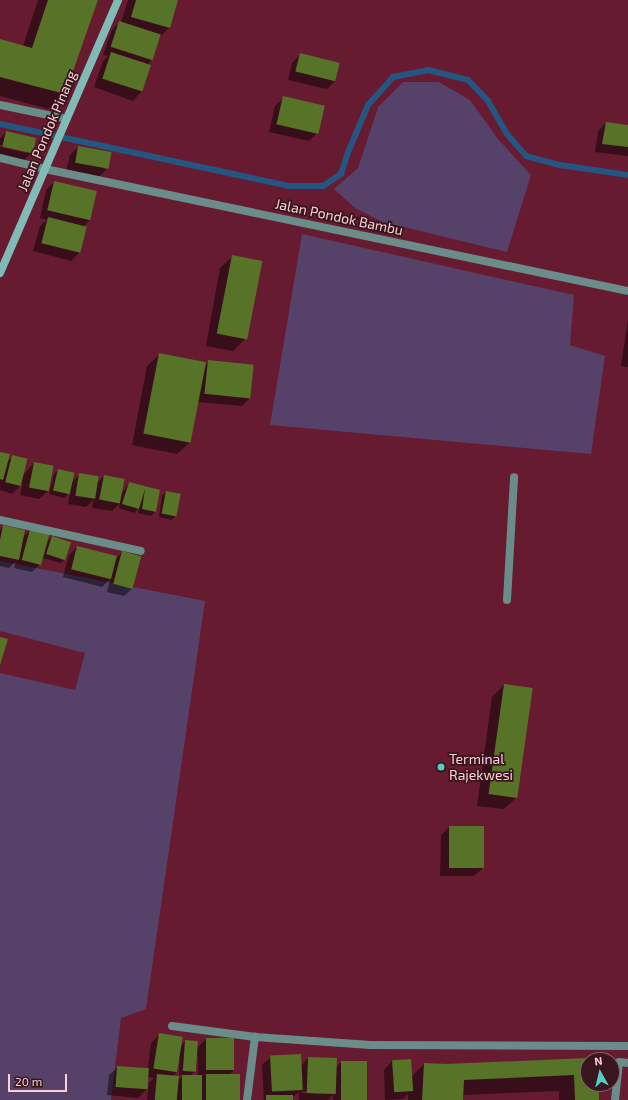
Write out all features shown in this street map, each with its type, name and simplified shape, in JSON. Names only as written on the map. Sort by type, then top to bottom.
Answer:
[{"type":"street","name":"Jalan Pondok Pinang","points":[[0,273],[118,0]]},
{"type":"street","points":[[0,105],[66,120]]},
{"type":"street","name":"Jalan Pondok Bambu","points":[[0,158],[45,169],[628,291]]},
{"type":"street","points":[[507,600],[514,477]]},
{"type":"street","points":[[0,520],[141,551]]},
{"type":"street","points":[[172,1026],[255,1037],[371,1045],[628,1046]]},
{"type":"street","points":[[247,1100],[255,1037]]},
{"type":"street","points":[[615,1100],[619,1062],[628,1063]]},
{"type":"shaded area","points":[[403,82],[439,82],[470,100],[498,139],[531,175],[507,252],[383,222],[355,208],[334,189],[358,168],[378,107]]},
{"type":"shaded area","points":[[302,234],[574,295],[570,345],[605,356],[591,454],[270,425]]},
{"type":"shaded area","points":[[0,561],[205,601],[146,1009],[121,1018],[111,1100],[0,1100],[0,673],[75,690],[85,653],[0,631]]},
{"type":"building","points":[[48,0],[98,0],[65,94],[0,77],[0,39],[32,48]]},
{"type":"building","points":[[136,0],[178,0],[170,28],[131,17]]},
{"type":"building","points":[[119,21],[161,35],[153,60],[111,47]]},
{"type":"building","points":[[111,52],[151,65],[142,92],[102,79]]},
{"type":"building","points":[[300,53],[340,63],[335,81],[295,71]]},
{"type":"building","points":[[283,96],[325,106],[318,134],[276,124]]},
{"type":"building","points":[[606,122],[628,125],[628,147],[602,144]]},
{"type":"building","points":[[6,131],[36,138],[33,154],[2,147]]},
{"type":"building","points":[[78,146],[111,152],[109,169],[75,163]]},
{"type":"building","points":[[54,181],[97,191],[90,220],[47,210]]},
{"type":"building","points":[[48,217],[87,227],[80,253],[41,243]]},
{"type":"building","points":[[232,255],[262,261],[247,339],[217,334]]},
{"type":"building","points":[[159,353],[206,362],[190,443],[143,433]]},
{"type":"building","points":[[208,360],[254,365],[250,399],[204,394]]},
{"type":"building","points":[[0,452],[10,454],[3,480],[0,479]]},
{"type":"building","points":[[12,455],[28,459],[21,486],[5,482]]},
{"type":"building","points":[[34,462],[54,466],[49,491],[29,488]]},
{"type":"building","points":[[58,469],[75,473],[70,494],[53,490]]},
{"type":"building","points":[[79,473],[99,476],[95,499],[75,496]]},
{"type":"building","points":[[104,475],[125,479],[120,504],[99,500]]},
{"type":"building","points":[[129,482],[160,490],[156,512],[142,509],[145,489],[139,509],[122,504]]},
{"type":"building","points":[[166,491],[181,494],[176,516],[162,514]]},
{"type":"building","points":[[3,525],[25,530],[19,560],[0,556],[0,540]]},
{"type":"building","points":[[30,529],[49,534],[41,565],[22,560]]},
{"type":"building","points":[[52,536],[71,542],[65,560],[46,554]]},
{"type":"building","points":[[77,546],[117,556],[111,579],[71,569]]},
{"type":"building","points":[[122,551],[141,556],[133,589],[113,584]]},
{"type":"building","points":[[0,637],[8,639],[0,665]]},
{"type":"building","points":[[504,684],[533,688],[517,798],[489,794]]},
{"type":"building","points":[[449,826],[484,826],[484,868],[449,868]]},
{"type":"building","points":[[159,1033],[183,1037],[177,1072],[153,1069]]},
{"type":"building","points":[[206,1038],[234,1038],[234,1070],[206,1070]]},
{"type":"building","points":[[185,1040],[198,1041],[196,1072],[183,1071]]},
{"type":"building","points":[[301,1054],[303,1090],[272,1092],[270,1056]]},
{"type":"building","points":[[308,1057],[337,1058],[336,1094],[307,1093]]},
{"type":"building","points":[[580,1058],[580,1092],[599,1092],[599,1100],[575,1100],[574,1075],[464,1080],[463,1100],[422,1100],[424,1063],[446,1064]]},
{"type":"building","points":[[411,1059],[413,1091],[394,1092],[392,1060]]},
{"type":"building","points":[[341,1061],[367,1061],[367,1100],[341,1100]]},
{"type":"building","points":[[117,1066],[149,1068],[147,1089],[116,1087]]},
{"type":"building","points":[[157,1074],[179,1076],[177,1100],[155,1100]]},
{"type":"building","points":[[206,1074],[240,1074],[240,1100],[206,1100]]},
{"type":"building","points":[[182,1075],[202,1075],[202,1100],[182,1100]]},
{"type":"building","points":[[266,1095],[293,1095],[293,1100],[266,1100]]},
{"type":"waterway","points":[[0,124],[288,186],[323,186],[341,174],[349,150],[368,105],[393,77],[428,70],[468,80],[488,101],[507,134],[526,156],[560,165],[628,175]]},
{"type":"place","name":"Terminal Rajekwesi","points":[[441,767]]}]
